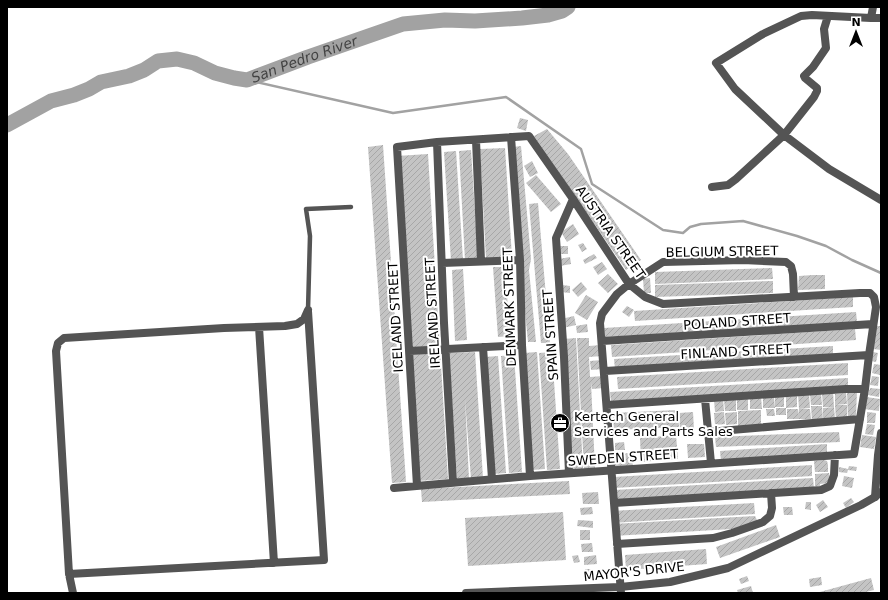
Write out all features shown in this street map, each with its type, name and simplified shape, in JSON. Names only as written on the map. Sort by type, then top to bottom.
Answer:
[{"type":"street","points":[[871,18],[873,7]]},
{"type":"street","points":[[881,18],[812,15],[801,16],[763,34],[716,63],[735,89],[784,135],[829,168],[881,200]]},
{"type":"street","points":[[712,187],[728,185],[784,135],[817,91],[817,88],[804,76],[813,67],[826,48],[824,29],[828,16]]},
{"type":"street","name":"AUSTRIA STREET","points":[[397,147],[437,142],[529,136],[629,284],[645,297],[662,304],[870,293],[874,297],[876,307],[873,324]]},
{"type":"street","name":"DENMARK STREET","points":[[511,137],[520,260],[522,345],[530,476]]},
{"type":"street","points":[[476,140],[481,261]]},
{"type":"street","name":"IRELAND STREET","points":[[437,142],[453,482]]},
{"type":"street","name":"ICELAND STREET","points":[[397,147],[417,486]]},
{"type":"street","name":"SPAIN STREET","points":[[569,473],[564,357],[556,238],[573,199]]},
{"type":"street","points":[[442,263],[520,260]]},
{"type":"street","name":"BELGIUM STREET","points":[[620,590],[605,371],[600,323],[602,314],[617,294],[662,262],[743,260],[786,262],[792,266],[794,297]]},
{"type":"street","points":[[73,593],[69,574],[56,351],[58,343],[64,338],[297,324],[304,319],[308,310]]},
{"type":"street","points":[[69,574],[324,560],[308,310]]},
{"type":"street","points":[[708,432],[860,419],[873,324]]},
{"type":"street","name":"POLAND STREET","points":[[602,341],[873,324]]},
{"type":"street","points":[[259,327],[274,563]]},
{"type":"street","points":[[409,351],[522,345]]},
{"type":"street","points":[[483,346],[492,479]]},
{"type":"street","name":"FINLAND STREET","points":[[605,371],[869,355]]},
{"type":"street","points":[[607,405],[865,389]]},
{"type":"street","points":[[705,399],[711,463]]},
{"type":"street","name":"SWEDEN STREET","points":[[394,488],[569,473],[854,454],[860,419]]},
{"type":"street","points":[[878,494],[878,455],[881,433]]},
{"type":"street","points":[[614,503],[821,490],[830,486],[834,475],[835,455]]},
{"type":"street","points":[[617,544],[713,538],[732,533],[763,522],[770,516],[772,508],[771,493]]},
{"type":"street","name":"MAYOR'S DRIVE","points":[[466,593],[620,590],[670,582],[728,568],[854,508],[878,494]]},
{"type":"lane","points":[[308,310],[310,236],[306,209],[351,207]]},
{"type":"building","points":[[520,118],[528,120],[526,131],[517,128]]},
{"type":"building","points":[[547,129],[568,154],[641,260],[626,270],[534,136]]},
{"type":"building","points":[[383,145],[406,482],[392,483],[368,147]]},
{"type":"building","points":[[521,146],[531,259],[529,270],[536,342],[528,342],[521,271],[513,147]]},
{"type":"building","points":[[505,148],[512,257],[486,258],[480,149]]},
{"type":"building","points":[[471,150],[478,259],[465,260],[459,151]]},
{"type":"building","points":[[456,151],[463,260],[451,261],[444,152]]},
{"type":"building","points":[[428,154],[448,479],[418,481],[397,156]]},
{"type":"building","points":[[532,161],[538,173],[530,177],[524,166]]},
{"type":"building","points":[[536,175],[561,204],[551,212],[526,183]]},
{"type":"building","points":[[538,203],[550,343],[541,343],[529,204]]},
{"type":"building","points":[[573,224],[579,234],[567,242],[561,232]]},
{"type":"building","points":[[583,243],[587,249],[582,252],[578,245]]},
{"type":"building","points":[[558,246],[568,246],[568,254],[558,254]]},
{"type":"building","points":[[594,254],[597,258],[585,264],[583,260]]},
{"type":"building","points":[[570,257],[571,264],[560,266],[559,259]]},
{"type":"building","points":[[602,262],[607,269],[598,275],[593,267]]},
{"type":"building","points":[[493,267],[505,267],[510,336],[498,337]]},
{"type":"building","points":[[772,268],[773,279],[655,284],[655,272]]},
{"type":"building","points":[[463,269],[467,340],[455,341],[452,270]]},
{"type":"building","points":[[608,274],[618,284],[608,293],[598,283]]},
{"type":"building","points":[[825,275],[825,289],[798,290],[799,276]]},
{"type":"building","points":[[650,278],[651,293],[644,293],[643,279]]},
{"type":"building","points":[[773,281],[773,293],[655,297],[655,285]]},
{"type":"building","points":[[581,282],[587,289],[578,297],[572,290]]},
{"type":"building","points":[[562,285],[570,286],[570,293],[561,292]]},
{"type":"building","points":[[586,295],[598,302],[587,320],[575,313]]},
{"type":"building","points":[[853,297],[853,307],[635,321],[634,311]]},
{"type":"building","points":[[627,306],[634,310],[629,317],[622,312]]},
{"type":"building","points":[[856,312],[857,322],[605,337],[604,328]]},
{"type":"building","points":[[574,316],[576,325],[563,328],[561,319]]},
{"type":"building","points":[[587,324],[588,332],[577,333],[576,326]]},
{"type":"building","points":[[876,326],[881,326],[881,350],[873,349]]},
{"type":"building","points":[[855,329],[856,340],[612,357],[611,345]]},
{"type":"building","points":[[576,338],[583,469],[571,470],[564,339]]},
{"type":"building","points":[[577,338],[589,338],[589,346],[601,345],[602,356],[589,357],[590,377],[603,376],[604,388],[592,389],[591,383],[595,469],[584,469]]},
{"type":"building","points":[[833,346],[833,355],[615,369],[614,359]]},
{"type":"building","points":[[475,352],[483,478],[471,479],[465,399],[469,479],[457,480],[449,353]]},
{"type":"building","points":[[537,352],[545,469],[532,470],[524,353]]},
{"type":"building","points":[[552,352],[560,469],[547,470],[539,353]]},
{"type":"building","points":[[873,352],[878,353],[876,362],[871,361]]},
{"type":"building","points":[[514,355],[522,472],[509,473],[501,356]]},
{"type":"building","points":[[498,356],[506,473],[493,474],[485,357]]},
{"type":"building","points":[[602,360],[603,369],[591,370],[590,361]]},
{"type":"building","points":[[848,363],[848,375],[618,389],[617,377]]},
{"type":"building","points":[[874,364],[881,365],[880,375],[872,373]]},
{"type":"building","points":[[872,376],[879,377],[878,386],[870,385]]},
{"type":"building","points":[[848,378],[848,387],[611,402],[610,392]]},
{"type":"building","points":[[870,388],[880,389],[879,397],[868,395]]},
{"type":"building","points":[[857,391],[856,415],[848,419],[847,392]]},
{"type":"building","points":[[833,392],[834,407],[823,407],[822,393]]},
{"type":"building","points":[[846,393],[847,404],[835,405],[835,394]]},
{"type":"building","points":[[798,394],[809,394],[810,408],[799,409]]},
{"type":"building","points":[[810,394],[821,394],[822,405],[811,405]]},
{"type":"building","points":[[797,396],[797,407],[786,408],[786,397]]},
{"type":"building","points":[[761,397],[762,409],[750,409],[750,398]]},
{"type":"building","points":[[775,397],[784,397],[784,407],[775,407]]},
{"type":"building","points":[[866,397],[880,399],[879,411],[864,409]]},
{"type":"building","points":[[763,398],[774,398],[775,408],[763,408]]},
{"type":"building","points":[[723,399],[724,411],[715,412],[714,400]]},
{"type":"building","points":[[724,399],[736,399],[736,411],[725,411]]},
{"type":"building","points":[[748,399],[748,410],[737,410],[737,400]]},
{"type":"building","points":[[835,405],[847,405],[847,419],[836,420]]},
{"type":"building","points":[[811,406],[822,406],[823,420],[812,421]]},
{"type":"building","points":[[834,407],[835,419],[823,420],[823,408]]},
{"type":"building","points":[[776,408],[786,408],[786,415],[776,415]]},
{"type":"building","points":[[766,409],[774,409],[775,416],[767,416]]},
{"type":"building","points":[[787,409],[798,409],[799,415],[799,409],[810,409],[811,419],[787,419]]},
{"type":"building","points":[[678,410],[679,427],[614,430],[613,413]]},
{"type":"building","points":[[761,410],[761,424],[738,426],[738,411]]},
{"type":"building","points":[[693,412],[694,430],[680,430],[679,413]]},
{"type":"building","points":[[724,412],[725,424],[715,425],[714,413]]},
{"type":"building","points":[[737,412],[737,424],[726,425],[725,413]]},
{"type":"building","points":[[867,412],[876,413],[875,423],[867,423]]},
{"type":"building","points":[[867,424],[875,425],[873,435],[865,434]]},
{"type":"building","points":[[839,432],[840,442],[716,447],[715,437]]},
{"type":"building","points":[[676,435],[678,459],[641,462],[640,438]]},
{"type":"building","points":[[862,435],[876,437],[874,449],[860,447]]},
{"type":"building","points":[[624,442],[625,450],[615,450],[615,443]]},
{"type":"building","points":[[687,444],[704,444],[705,457],[688,458]]},
{"type":"building","points":[[827,444],[827,455],[721,461],[720,451]]},
{"type":"building","points":[[632,453],[633,466],[615,467],[614,454]]},
{"type":"building","points":[[814,461],[827,461],[828,472],[815,472]]},
{"type":"building","points":[[812,465],[812,476],[614,488],[614,477]]},
{"type":"building","points":[[849,466],[857,467],[856,471],[848,470],[847,473],[839,472],[839,467],[848,469]]},
{"type":"building","points":[[829,473],[830,479],[828,483],[815,486],[815,474]]},
{"type":"building","points":[[844,476],[854,478],[852,488],[842,486]]},
{"type":"building","points":[[813,478],[814,489],[616,501],[615,490]]},
{"type":"building","points":[[569,481],[570,494],[422,502],[421,489]]},
{"type":"building","points":[[598,492],[599,504],[583,504],[582,493]]},
{"type":"building","points":[[851,498],[854,502],[846,508],[843,503]]},
{"type":"building","points":[[823,500],[828,507],[820,512],[816,505]]},
{"type":"building","points":[[806,502],[811,502],[811,510],[805,509]]},
{"type":"building","points":[[754,503],[755,514],[612,523],[611,511]]},
{"type":"building","points":[[592,507],[593,514],[581,515],[580,508]]},
{"type":"building","points":[[783,507],[792,507],[793,515],[784,515]]},
{"type":"building","points":[[563,512],[566,560],[468,566],[465,518]]},
{"type":"building","points":[[755,516],[758,522],[732,529],[613,536],[613,524]]},
{"type":"building","points":[[578,520],[593,521],[593,528],[577,526]]},
{"type":"building","points":[[776,525],[780,537],[720,558],[716,547]]},
{"type":"building","points":[[580,530],[590,530],[590,540],[580,540]]},
{"type":"building","points":[[592,543],[593,552],[582,552],[581,544]]},
{"type":"building","points":[[706,549],[707,564],[626,570],[625,555]]},
{"type":"building","points":[[578,555],[580,562],[574,563],[572,556]]},
{"type":"building","points":[[596,555],[597,564],[584,565],[584,557]]},
{"type":"building","points":[[585,569],[593,569],[594,576],[586,577]]},
{"type":"building","points":[[747,576],[749,581],[741,584],[739,579]]},
{"type":"building","points":[[821,577],[822,585],[810,587],[809,579]]},
{"type":"building","points":[[871,578],[874,590],[862,593],[816,593]]},
{"type":"building","points":[[751,586],[753,593],[738,593],[737,590]]},
{"type":"waterway","name":"San Pedro River","points":[[7,125],[51,101],[74,95],[101,82],[129,76],[144,70],[158,61],[177,59],[194,63],[215,73],[247,80],[403,24],[445,20],[475,21],[522,18],[548,15],[562,11],[568,7]]},
{"type":"waterway","points":[[247,80],[393,113],[506,97],[581,149],[592,184],[663,230],[683,233],[690,227],[701,224],[743,221],[797,236],[826,246],[881,273]]},
{"type":"place","name":"Kertech General Services and Parts Sales","points":[[560,423]]}]
